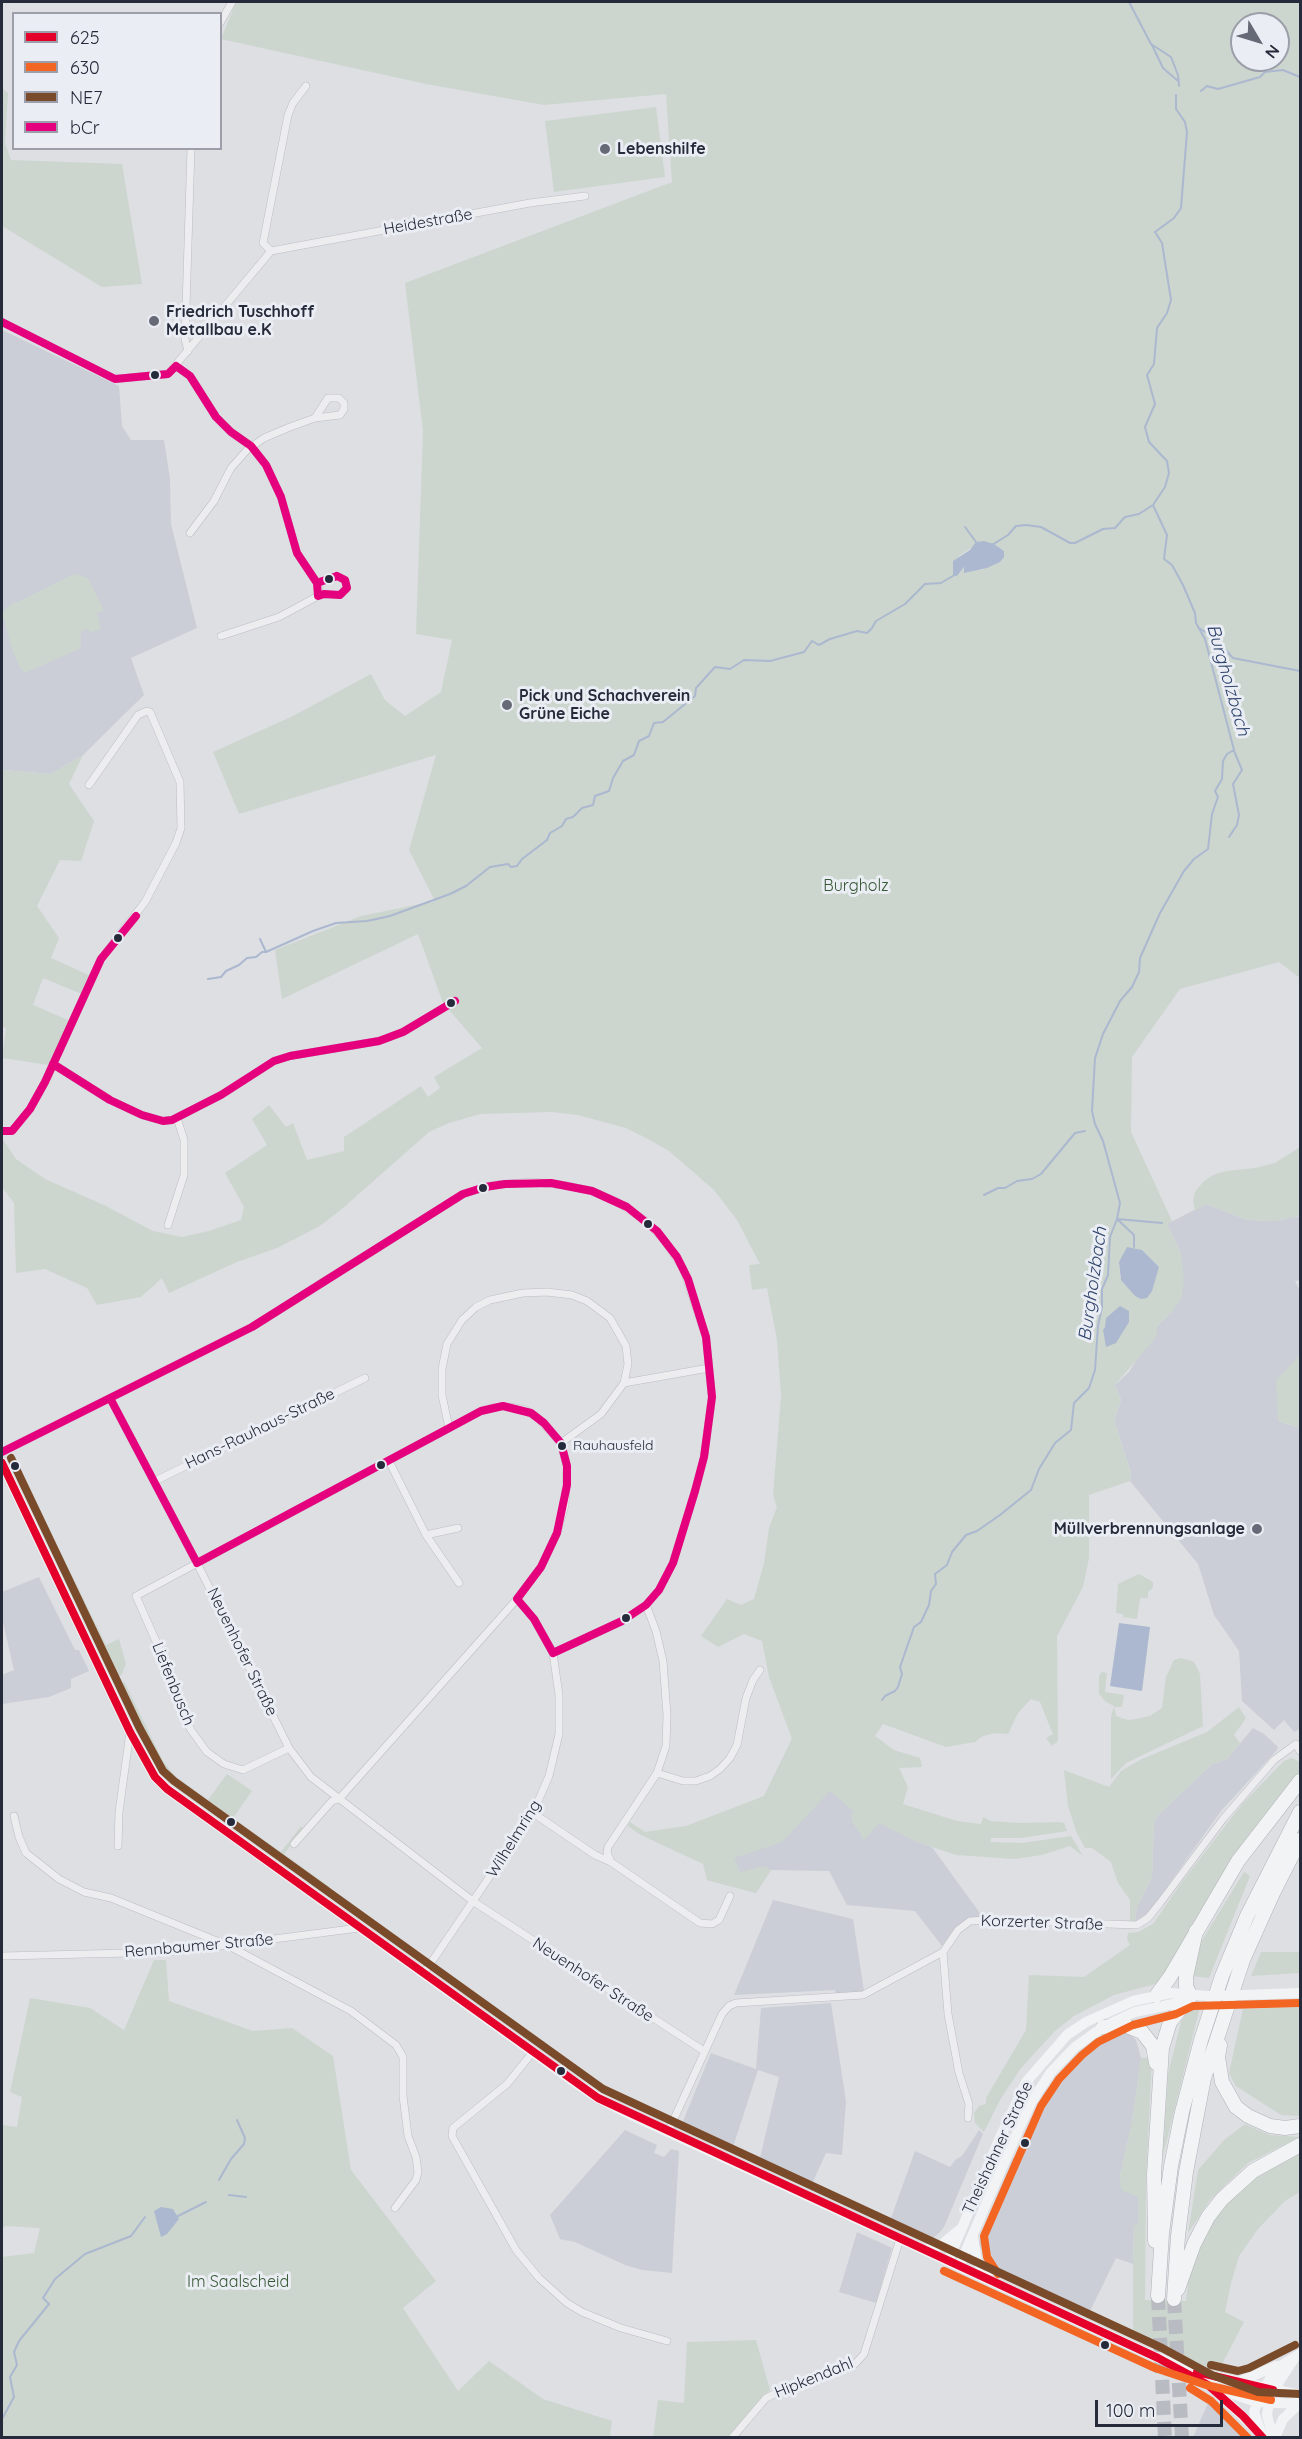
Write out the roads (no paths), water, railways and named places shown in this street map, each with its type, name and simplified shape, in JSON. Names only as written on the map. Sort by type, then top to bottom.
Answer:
[{"type":"highway","points":[[1156,1996],[1170,1977],[1238,1861],[1300,1781]]},
{"type":"highway","points":[[1196,1931],[1186,1977],[1186,1987],[1191,1996],[1177,2011],[1168,2027],[1162,2048],[1153,2210],[1158,2296],[1162,2233],[1171,2166],[1182,2112],[1201,2040],[1222,1976],[1247,1916],[1300,1812]]},
{"type":"highway","points":[[1300,1840],[1264,1912],[1226,2008],[1204,2078],[1190,2144],[1181,2204],[1174,2299],[1194,2244],[1222,2199],[1253,2171],[1300,2145]]},
{"type":"highway","points":[[1226,2008],[1219,2063],[1222,2082],[1232,2101],[1248,2116],[1270,2126],[1285,2128],[1300,2126]]},
{"type":"highway","points":[[1102,2027],[1124,2025],[1145,2034],[1154,2049],[1160,2083]]},
{"type":"main road","points":[[2,1463],[130,1732],[155,1777],[167,1789],[598,2098],[1158,2358],[1208,2385],[1242,2398],[1255,2407],[1268,2437]]},
{"type":"main road","name":"Theishahner Straße","points":[[948,2261],[1021,2092],[1067,2035],[1086,2022],[1133,2001],[1156,1996],[1174,1993],[1207,1996],[1300,1993]]},
{"type":"main road","name":"Theishahner Straße","points":[[959,2266],[1032,2101],[1050,2072],[1075,2047],[1102,2027],[1135,2012],[1173,2004],[1191,1996]]},
{"type":"main road","points":[[978,2189],[982,2196],[990,2194]]},
{"type":"main road","points":[[924,2250],[940,2245],[960,2229]]},
{"type":"main road","points":[[973,2235],[977,2261],[989,2280]]},
{"type":"main road","points":[[1255,2407],[1285,2366],[1298,2355]]},
{"type":"main road","points":[[1158,2358],[1208,2375],[1268,2387],[1300,2400]]},
{"type":"main road","points":[[1238,2382],[1285,2366]]},
{"type":"main road","points":[[1285,2366],[1289,2382],[1300,2400]]},
{"type":"main road","points":[[1208,2385],[1268,2437]]},
{"type":"main road","points":[[1268,2387],[1274,2404],[1268,2419],[1268,2437]]},
{"type":"main road","points":[[1255,2407],[1300,2400]]},
{"type":"main road","points":[[1268,2437],[1300,2400]]},
{"type":"street","points":[[222,20],[232,2]]},
{"type":"street","points":[[2,322],[115,380],[168,374],[271,250],[263,243],[288,115],[293,103],[306,86]]},
{"type":"street","points":[[188,351],[185,339],[190,150]]},
{"type":"street","name":"Heidestraße","points":[[271,250],[530,203],[585,196]]},
{"type":"street","points":[[176,366],[190,376],[216,417],[231,432],[251,446],[272,477],[281,497],[293,542],[303,564],[317,583],[318,596]]},
{"type":"street","points":[[190,533],[214,501],[231,468],[251,446],[278,431],[315,418]]},
{"type":"street","points":[[222,636],[279,617],[318,596],[340,595],[345,591],[347,584],[337,576],[317,583]]},
{"type":"street","points":[[2,1131],[9,1132],[19,1125],[35,1100],[101,959],[145,902],[176,843],[181,828],[180,782],[150,712],[138,715],[89,785]]},
{"type":"street","points":[[53,1064],[110,1100],[142,1115],[163,1121],[177,1118],[221,1095],[265,1065],[281,1058],[380,1041],[403,1032],[455,1001]]},
{"type":"street","points":[[168,1225],[184,1175],[184,1140],[177,1118]]},
{"type":"street","points":[[2,1452],[252,1327],[463,1194],[493,1185],[532,1182],[563,1185],[599,1194],[627,1208],[657,1231],[677,1257],[688,1279],[703,1324],[711,1397],[709,1424],[704,1457],[695,1491],[669,1572],[659,1590],[646,1605],[600,1632],[553,1653]]},
{"type":"street","points":[[449,1428],[441,1384],[447,1344],[462,1320],[476,1307],[490,1300],[523,1293],[547,1292],[572,1295],[587,1301],[610,1318],[626,1346],[628,1364],[624,1383],[601,1414],[561,1443]]},
{"type":"street","points":[[624,1383],[709,1368]]},
{"type":"street","name":"Hans-Rauhaus-Straße","points":[[154,1481],[365,1378]]},
{"type":"street","name":"Neuenhofer Straße","points":[[110,1398],[198,1563],[289,1748],[310,1777],[474,1902],[704,2051]]},
{"type":"street","points":[[198,1563],[487,1409],[511,1407],[525,1410],[538,1418],[561,1443],[567,1466],[567,1485],[557,1533],[541,1567],[517,1599],[339,1799],[332,1801],[294,1844]]},
{"type":"street","points":[[389,1461],[426,1535],[459,1582]]},
{"type":"street","points":[[426,1535],[458,1528]]},
{"type":"street","name":"Liefenbusch","points":[[198,1563],[136,1596],[170,1673],[181,1709],[191,1730],[207,1752],[224,1764],[243,1770],[289,1748]]},
{"type":"street","name":"Wilhelmring","points":[[424,1973],[533,1813],[549,1776],[559,1734],[559,1695],[553,1653],[534,1619],[517,1599]]},
{"type":"street","points":[[610,1862],[608,1847],[657,1773],[666,1746],[666,1690],[656,1631],[646,1605]]},
{"type":"street","points":[[657,1773],[683,1781],[696,1781],[720,1769],[730,1758],[736,1745],[746,1698],[760,1670]]},
{"type":"street","points":[[118,1846],[119,1812],[130,1732]]},
{"type":"street","name":"Korzerter Straße","points":[[668,2132],[704,2051],[722,2014],[729,2006],[736,2003],[863,1995],[943,1952],[958,1930],[970,1922],[990,1920],[1137,1925],[1148,1918],[1223,1819],[1274,1760],[1298,1748]]},
{"type":"street","points":[[533,1813],[700,1923],[712,1924],[719,1920],[730,1896]]},
{"type":"street","points":[[14,1816],[26,1853],[59,1879],[84,1892],[111,1898],[229,1946],[351,2011],[396,2044],[403,2057],[403,2096],[407,2126],[418,2172],[416,2180],[395,2208]]},
{"type":"street","name":"Rennbaumer Straße","points":[[2,1956],[173,1952],[359,1928]]},
{"type":"street","points":[[943,1952],[948,2014],[959,2073],[969,2104],[968,2118]]},
{"type":"street","points":[[533,2052],[507,2084],[453,2128],[452,2136],[516,2250],[539,2278],[556,2294],[582,2312],[621,2328],[667,2341]]},
{"type":"street","name":"Hipkendahl","points":[[732,2438],[766,2398],[812,2376],[855,2364],[864,2354],[900,2239]]},
{"type":"water","points":[[984,541],[1004,551],[1004,557],[1000,562],[987,568],[964,573],[964,567],[957,576],[953,575],[953,561],[970,550],[976,542]]},
{"type":"water","points":[[1127,1247],[1142,1250],[1159,1267],[1152,1291],[1147,1298],[1141,1299],[1135,1296],[1121,1280],[1119,1262]]},
{"type":"water","points":[[1120,1306],[1129,1311],[1129,1322],[1116,1343],[1106,1347],[1103,1330],[1106,1318]]},
{"type":"water","points":[[1119,1623],[1150,1627],[1142,1691],[1110,1686]]},
{"type":"water","points":[[161,2207],[173,2209],[179,2219],[167,2234],[161,2237],[154,2211]]},
{"type":"waterway","name":"Burgholzbach","points":[[1129,2],[1151,44],[1171,57],[1178,75],[1179,86]]},
{"type":"waterway","points":[[1152,45],[1163,68],[1178,81]]},
{"type":"waterway","points":[[1201,91],[1207,86],[1218,89],[1260,77],[1265,72],[1283,70],[1300,77]]},
{"type":"waterway","name":"Burgholzbach","points":[[882,1700],[898,1687],[902,1674],[900,1667],[914,1627],[921,1622],[929,1605],[931,1591],[936,1584],[935,1574],[947,1565],[952,1552],[966,1535],[977,1531],[1031,1490],[1039,1469],[1055,1443],[1071,1430],[1074,1403],[1089,1388],[1095,1370],[1102,1289],[1108,1275],[1110,1237],[1120,1203],[1092,1111],[1095,1058],[1103,1034],[1120,1001],[1132,987],[1139,972],[1140,958],[1160,913],[1184,871],[1194,859],[1208,849],[1212,814],[1218,797],[1215,791],[1222,779],[1223,761],[1227,754],[1234,750],[1205,639],[1196,623],[1195,613],[1183,585],[1172,565],[1164,559],[1167,535],[1153,505],[1165,487],[1169,473],[1167,461],[1149,442],[1145,427],[1155,404],[1147,375],[1154,364],[1157,328],[1167,313],[1171,300],[1162,243],[1155,232],[1174,218],[1181,208],[1187,132],[1185,122],[1176,109],[1176,95]]},
{"type":"waterway","points":[[992,545],[1008,535],[1016,526],[1026,525],[1041,527],[1070,543],[1075,543],[1103,529],[1115,528],[1125,517],[1139,514],[1153,505]]},
{"type":"waterway","points":[[965,527],[976,542]]},
{"type":"waterway","points":[[208,979],[221,977],[226,971],[247,958],[256,957],[262,952],[313,931],[336,923],[367,921],[390,916],[450,894],[466,886],[490,867],[508,864],[511,867],[517,866],[522,859],[547,840],[550,833],[562,826],[566,819],[573,817],[582,808],[593,805],[595,796],[609,791],[613,778],[623,761],[634,755],[639,741],[649,736],[654,723],[663,722],[695,696],[696,688],[715,667],[730,669],[744,660],[770,661],[804,652],[812,641],[819,645],[830,639],[857,631],[867,633],[876,621],[905,604],[925,584],[941,583],[956,574]]},
{"type":"waterway","points":[[1199,628],[1215,638],[1233,658],[1300,671]]},
{"type":"waterway","points":[[1229,837],[1237,825],[1239,815],[1233,784],[1242,770],[1234,751]]},
{"type":"waterway","points":[[260,939],[266,952]]},
{"type":"waterway","points":[[984,1195],[1041,1174],[1075,1133],[1085,1131]]},
{"type":"waterway","points":[[1117,1219],[1162,1223]]},
{"type":"waterway","points":[[1117,1219],[1134,1235],[1134,1247]]},
{"type":"waterway","points":[[219,2180],[231,2159],[244,2144],[245,2138],[237,2120]]},
{"type":"waterway","points":[[229,2195],[246,2197]]},
{"type":"waterway","points":[[178,2216],[206,2202]]},
{"type":"waterway","points":[[2,2419],[14,2397],[10,2377],[17,2365],[14,2352],[19,2341],[49,2304],[43,2298],[55,2279],[85,2254],[131,2236],[145,2217]]},
{"type":"tunnel","points":[[1158,2296],[1165,2438]]},
{"type":"tunnel","points":[[1174,2299],[1182,2438]]},
{"type":"place","name":"Lebenshilfe","points":[[605,149]]},
{"type":"place","name":"Friedrich Tuschhoff Metallbau e.K","points":[[154,321]]},
{"type":"place","name":"Pick und Schachverein Grüne Eiche","points":[[507,705]]},
{"type":"place","name":"Rauhausfeld","points":[[562,1446]]},
{"type":"place","name":"Müllverbrennungsanlage","points":[[1257,1529]]},
{"type":"park label","name":"Burgholz","points":[[856,886]]},
{"type":"park label","name":"Im Saalscheid","points":[[238,2282]]}]
